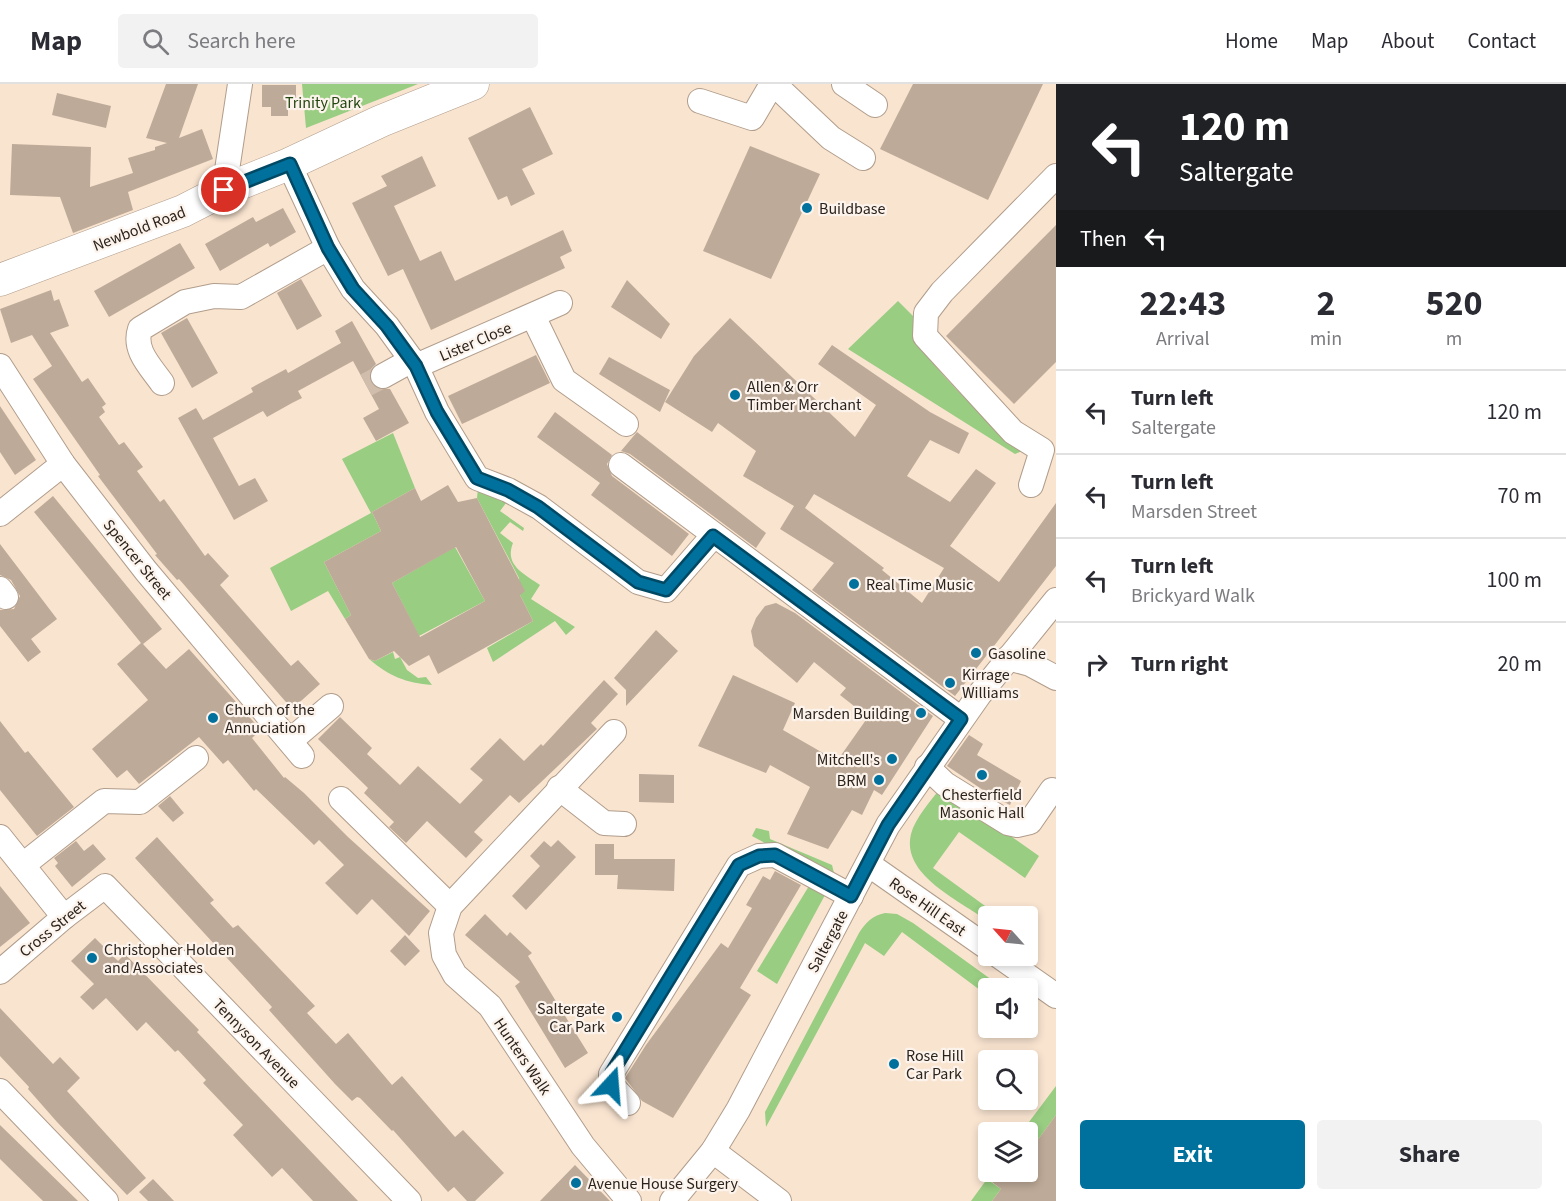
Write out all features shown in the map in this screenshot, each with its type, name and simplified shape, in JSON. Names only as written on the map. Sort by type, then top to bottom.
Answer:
[{"type":"main road","name":"Newbold Road","points":[[2,274],[183,211],[224,190],[290,164],[381,122],[473,84]]},
{"type":"street","points":[[224,190],[240,84]]},
{"type":"street","points":[[700,101],[752,118],[773,84],[831,138],[863,158]]},
{"type":"street","points":[[844,84],[875,105]]},
{"type":"street","points":[[290,164],[328,248],[353,289],[387,326],[414,363],[437,412],[477,478],[508,490],[538,507],[638,582],[666,590],[713,536]]},
{"type":"street","points":[[1031,485],[1042,450],[1013,432],[991,394],[925,336],[926,313],[942,292],[1056,176]]},
{"type":"street","points":[[162,383],[141,353],[137,339],[140,329],[185,302],[213,296],[240,297],[328,248]]},
{"type":"street","points":[[942,292],[940,322],[943,336],[960,354],[962,352]]},
{"type":"street","name":"Lister Close","points":[[383,376],[560,303]]},
{"type":"street","points":[[533,316],[564,380],[626,424]]},
{"type":"street","name":"Spencer Street","points":[[0,366],[63,464],[146,571],[296,748],[331,706]]},
{"type":"street","points":[[0,514],[63,464]]},
{"type":"street","points":[[621,465],[713,536],[961,719]]},
{"type":"street","name":"Saltergate","points":[[672,1201],[713,1151],[888,825],[961,719],[1056,600]]},
{"type":"street","points":[[1008,658],[1030,664],[1056,678]]},
{"type":"street","name":"Hunters Walk","points":[[614,732],[450,906],[441,933],[444,955],[455,975],[490,1005],[583,1146],[629,1201]]},
{"type":"street","points":[[23,865],[104,801],[140,802],[196,758]]},
{"type":"street","points":[[927,767],[945,784],[1008,823],[1030,822],[1052,790]]},
{"type":"street","points":[[559,788],[604,823],[624,825]]},
{"type":"street","points":[[341,799],[450,906]]},
{"type":"street","points":[[0,837],[64,917]]},
{"type":"street","points":[[628,1103],[611,1085],[611,1074],[739,865],[759,856],[775,855],[851,896]]},
{"type":"street","name":"Rose Hill East","points":[[868,864],[978,941]]},
{"type":"street","name":"Cross Street","points":[[0,972],[64,917],[105,886]]},
{"type":"street","name":"Tennyson Avenue","points":[[105,886],[409,1201]]},
{"type":"street","points":[[1013,966],[1056,996]]},
{"type":"street","points":[[0,1091],[106,1201]]},
{"type":"street","points":[[713,1151],[779,1201]]},
{"type":"green space","name":"Trinity Park","points":[[302,84],[418,84],[306,128]]},
{"type":"green space","points":[[898,301],[915,318],[915,330],[923,349],[948,381],[998,429],[1025,450],[1015,454],[848,349]]},
{"type":"green space","points":[[393,433],[415,488],[372,512],[381,531],[324,562],[351,615],[345,619],[328,591],[291,611],[270,568],[371,513],[342,459]]},
{"type":"green space","points":[[478,488],[509,499],[500,511],[524,528],[523,531],[510,522],[500,533],[513,543],[511,557],[513,563],[522,573],[540,585],[531,599],[575,627],[566,635],[555,621],[493,662],[487,648],[533,621],[520,595],[519,578],[477,498]]},
{"type":"green space","points":[[455,547],[485,601],[419,636],[392,583]]},
{"type":"green space","points":[[393,652],[395,659],[400,657],[407,670],[418,678],[426,677],[432,685],[398,678],[369,659],[375,661]]},
{"type":"green space","points":[[941,787],[1039,856],[1025,878],[959,832],[933,868],[985,906],[978,906],[978,915],[935,885],[923,874],[915,862],[910,849],[911,834],[920,816]]},
{"type":"green space","points":[[756,828],[769,831],[770,839],[832,865],[834,873],[827,877],[752,836]]},
{"type":"green space","points":[[809,886],[825,895],[777,984],[757,971]]},
{"type":"green space","points":[[885,913],[897,914],[989,978],[978,978],[978,989],[902,932],[884,956],[865,943],[766,1127],[765,1112],[859,933],[876,916]]},
{"type":"green space","points":[[1056,1086],[1056,1115],[1038,1140],[1038,1122],[1029,1122]]},
{"type":"green space","points":[[985,1182],[991,1182],[1001,1189],[992,1201],[971,1201]]},
{"type":"building","points":[[166,84],[198,84],[179,138],[202,129],[213,159],[128,192],[133,210],[73,233],[60,197],[10,195],[12,144],[91,147],[90,187],[133,173],[128,158],[155,150],[155,147],[167,143],[146,138]]},
{"type":"building","points":[[913,84],[1043,84],[988,200],[880,149]]},
{"type":"building","points":[[262,85],[296,85],[296,107],[288,107],[288,116],[271,116],[271,107],[262,107]]},
{"type":"building","points":[[57,93],[111,106],[106,128],[52,115]]},
{"type":"building","points":[[530,107],[553,154],[522,169],[535,194],[511,206],[507,196],[498,200],[468,138]]},
{"type":"building","points":[[750,146],[820,174],[771,279],[703,251]]},
{"type":"building","points":[[422,156],[436,186],[394,206],[420,261],[441,251],[455,281],[563,230],[572,251],[560,257],[565,268],[431,330],[403,269],[388,276],[352,203],[387,186],[381,176]]},
{"type":"building","points":[[283,208],[296,232],[270,247],[268,243],[220,271],[205,244],[253,217],[256,222]]},
{"type":"building","points":[[1056,225],[1056,362],[1014,404],[946,336]]},
{"type":"building","points":[[180,243],[195,268],[109,317],[94,291]]},
{"type":"building","points":[[301,279],[322,316],[297,330],[277,293]]},
{"type":"building","points":[[627,280],[670,324],[661,339],[611,307]]},
{"type":"building","points":[[51,290],[54,301],[59,299],[69,326],[50,333],[82,382],[88,378],[106,404],[102,407],[105,412],[99,417],[119,445],[124,442],[143,467],[137,471],[160,502],[164,499],[205,556],[208,553],[229,576],[220,585],[291,666],[298,660],[320,684],[292,709],[179,579],[177,580],[155,555],[157,554],[98,476],[100,475],[33,379],[52,366],[32,335],[11,343],[0,309]]},
{"type":"building","points":[[187,318],[218,373],[192,388],[161,333]]},
{"type":"building","points":[[730,318],[855,437],[876,405],[818,364],[832,345],[930,412],[969,433],[959,454],[930,440],[907,476],[950,502],[976,469],[996,483],[950,546],[999,582],[1056,503],[1056,566],[955,696],[812,590],[834,563],[780,529],[794,506],[743,476],[756,451],[718,423],[712,432],[665,402],[694,356]],"holes":[[[814,494],[944,568],[922,603],[882,570],[884,568],[805,508]]]},
{"type":"building","points":[[352,321],[376,364],[371,369],[370,382],[376,388],[390,389],[409,423],[376,441],[363,418],[379,409],[353,361],[298,391],[302,398],[267,417],[263,411],[213,438],[239,486],[255,478],[268,501],[234,520],[178,418],[196,408],[203,420],[253,392],[251,388],[286,369],[288,373],[341,343],[335,331]]},
{"type":"building","points":[[536,355],[550,383],[462,424],[448,396]]},
{"type":"building","points":[[609,357],[670,390],[660,412],[599,374]]},
{"type":"building","points":[[0,406],[36,460],[15,475],[0,452]]},
{"type":"building","points":[[555,412],[612,455],[607,464],[612,476],[689,534],[672,556],[591,495],[600,483],[537,437]]},
{"type":"building","points":[[637,432],[766,533],[756,548],[630,454],[621,451]]},
{"type":"building","points":[[448,485],[458,502],[477,498],[525,591],[520,595],[533,621],[438,674],[429,655],[409,666],[394,651],[375,661],[369,659],[345,619],[351,615],[324,562],[381,531],[372,512],[415,488],[421,501]],"holes":[[[456,547],[485,601],[420,637],[392,583]]]},
{"type":"building","points":[[53,496],[162,629],[143,644],[166,669],[189,649],[261,730],[252,738],[284,778],[304,793],[348,837],[430,911],[409,936],[372,899],[357,915],[325,883],[344,865],[319,840],[314,845],[256,789],[254,791],[228,760],[223,764],[199,737],[139,784],[127,770],[117,778],[92,749],[148,700],[117,664],[141,643],[34,512]]},
{"type":"building","points":[[0,544],[57,619],[31,639],[41,652],[28,662],[0,626],[0,610],[14,609],[20,596],[11,580],[0,575]]},
{"type":"building","points":[[776,603],[795,613],[933,716],[882,795],[874,790],[862,815],[852,810],[828,849],[787,834],[810,787],[770,765],[766,773],[698,746],[733,675],[795,703],[783,730],[837,761],[868,717],[840,695],[846,688],[814,662],[797,683],[754,646],[751,631],[756,618],[765,606]]},
{"type":"building","points":[[656,630],[678,651],[626,706],[626,690],[614,678]]},
{"type":"building","points":[[604,680],[618,694],[591,723],[597,729],[519,803],[510,795],[474,832],[483,840],[466,858],[427,821],[406,843],[389,827],[394,822],[364,793],[368,788],[318,739],[340,717],[372,748],[367,754],[400,785],[418,766],[460,804],[483,780],[470,769],[500,738],[524,761],[541,744],[543,746]]},
{"type":"building","points":[[0,721],[25,753],[28,751],[74,807],[37,836],[0,790]]},
{"type":"building","name":"Chesterfield Masonic Hall","points":[[969,735],[983,744],[977,755],[1021,781],[1010,805],[992,796],[947,766]]},
{"type":"building","points":[[639,774],[674,775],[674,803],[639,802]]},
{"type":"building","points":[[170,796],[184,813],[173,822],[158,806]]},
{"type":"building","points":[[157,837],[214,900],[210,903],[233,928],[238,925],[315,1006],[307,1013],[336,1044],[348,1033],[392,1085],[402,1076],[455,1137],[463,1130],[504,1173],[475,1201],[467,1201],[454,1187],[448,1192],[393,1130],[360,1098],[357,1097],[352,1101],[335,1084],[269,1010],[272,1007],[135,858]]},
{"type":"building","points":[[558,840],[576,857],[526,910],[512,896],[540,866],[530,856],[544,841],[551,847]]},
{"type":"building","points":[[76,841],[84,851],[93,844],[106,859],[72,887],[55,866],[58,863],[54,858]]},
{"type":"building","points":[[595,844],[614,844],[614,859],[675,859],[674,891],[617,889],[618,875],[595,875]]},
{"type":"building","points":[[775,871],[801,885],[740,988],[751,995],[673,1118],[642,1101],[625,1078],[646,1045],[721,943],[728,948],[752,908],[746,905],[763,876],[770,880]]},
{"type":"building","points":[[0,886],[30,923],[0,947]]},
{"type":"building","points":[[485,914],[507,936],[510,932],[532,953],[528,956],[588,1053],[565,1068],[515,986],[520,982],[465,935]]},
{"type":"building","points":[[405,935],[420,951],[405,966],[390,951]]},
{"type":"building","points":[[95,938],[118,961],[125,954],[358,1201],[313,1201],[282,1168],[272,1177],[233,1135],[243,1125],[203,1083],[206,1080],[178,1050],[175,1052],[146,1022],[137,1031],[106,998],[93,1010],[80,997],[94,984],[71,961]]},
{"type":"building","points":[[0,1008],[53,1064],[60,1057],[80,1078],[67,1091],[146,1178],[127,1195],[57,1122],[0,1056]]},
{"type":"building","points":[[1056,1115],[1056,1201],[992,1201],[1001,1189],[992,1182],[1038,1182],[1038,1140]]},
{"type":"building","points":[[0,1125],[78,1201],[43,1201],[0,1159]]},
{"type":"building","name":"Avenue House Surgery","points":[[575,1165],[610,1201],[540,1201]]},
{"type":"building","points":[[153,1179],[174,1201],[148,1201],[139,1192]]},
{"type":"tunnel","points":[[366,385],[383,376]]},
{"type":"place","name":"Buildbase","points":[[807,208]]},
{"type":"place","name":"Allen & Orr Timber Merchant","points":[[735,395]]},
{"type":"place","name":"Real Time Music","points":[[854,584]]},
{"type":"place","name":"Gasoline","points":[[976,653]]},
{"type":"place","name":"Kirrage Williams","points":[[950,683]]},
{"type":"place","name":"Marsden Building","points":[[921,713]]},
{"type":"place","name":"Church of the Annuciation","points":[[213,718]]},
{"type":"place","name":"Mitchell's","points":[[892,759]]},
{"type":"place","name":"Chesterfield Masonic Hall","points":[[982,775]]},
{"type":"place","name":"BRM","points":[[879,780]]},
{"type":"place","name":"Christopher Holden and Associates","points":[[92,958]]},
{"type":"place","name":"Saltergate Car Park","points":[[617,1017]]},
{"type":"place","name":"Rose Hill Car Park","points":[[894,1064]]},
{"type":"place","name":"Avenue House Surgery","points":[[576,1183]]},
{"type":"route","points":[[224,190],[290,164],[328,248],[353,289],[387,326],[416,366],[437,412],[465,462],[477,478],[508,490],[538,507],[638,582],[666,590],[713,536],[961,719],[888,825],[851,896],[775,855],[759,856],[739,865],[611,1074],[611,1085]]}]
